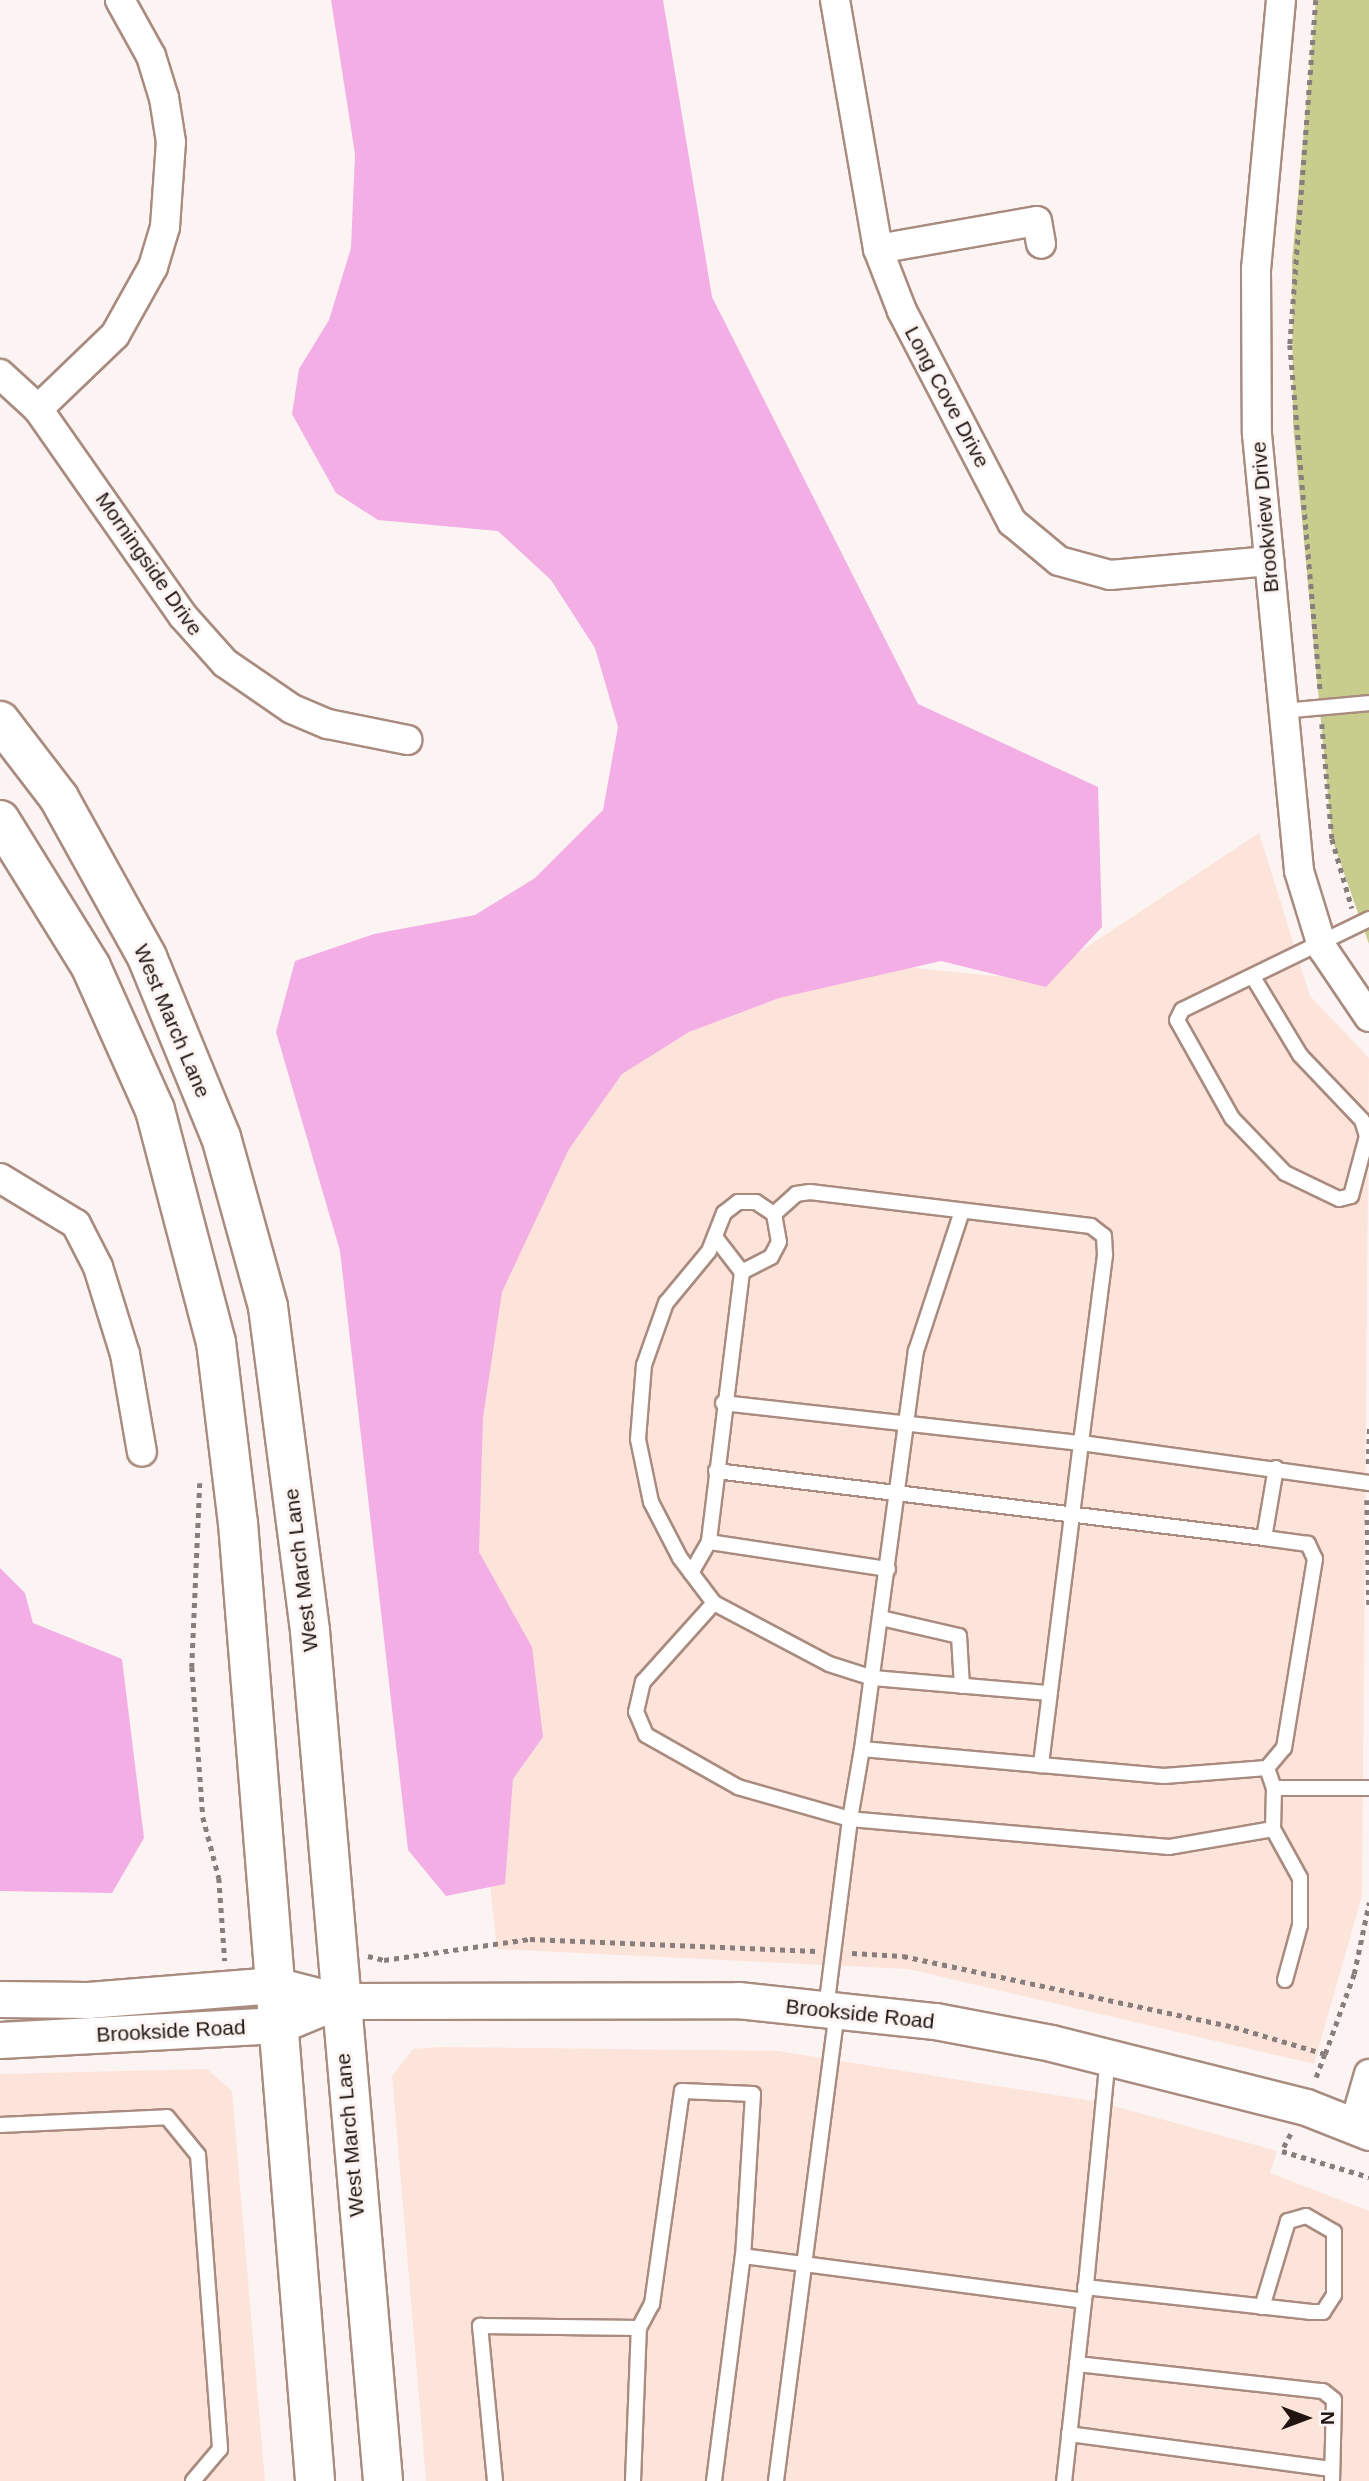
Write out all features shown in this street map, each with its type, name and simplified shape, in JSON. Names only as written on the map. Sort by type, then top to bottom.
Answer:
[{"type":"main road","name":"West March Lane","points":[[0,721],[59,797],[147,957],[221,1137],[268,1307],[310,1631],[337,2001],[383,2481]]},
{"type":"main road","points":[[0,820],[92,967],[155,1110],[216,1342],[238,1523],[315,2481]]},
{"type":"street","points":[[38,409],[114,335],[153,267],[165,227],[171,142],[164,98],[151,56],[120,0]]},
{"type":"street","name":"Long Cove Drive","points":[[835,0],[878,249],[902,311],[999,497],[1034,545],[1059,561],[1111,575],[1269,561]]},
{"type":"street","name":"Brookview Drive","points":[[1281,0],[1254,334],[1269,561],[1299,871],[1320,942],[1369,1017]]},
{"type":"street","points":[[878,249],[1037,221],[1041,244]]},
{"type":"street","name":"Morningside Drive","points":[[0,374],[38,409],[183,616],[225,663],[292,709],[328,724],[407,740]]},
{"type":"street","points":[[0,1178],[76,1224],[98,1266],[122,1343],[142,1452]]},
{"type":"street","name":"Brookside Road","points":[[0,1999],[88,2000],[274,1985],[337,2001],[660,1997],[831,2010],[935,2021],[1108,2056],[1361,2129]]},
{"type":"street","name":"Brookside Road","points":[[0,2040],[279,2025],[337,2001]]},
{"type":"street","points":[[1361,2129],[1369,2074]]},
{"type":"lane","points":[[1283,711],[1369,704]]},
{"type":"lane","points":[[1253,977],[1300,1055],[1362,1120],[1367,1136],[1351,1196],[1339,1199],[1284,1173],[1232,1118],[1178,1030],[1182,1010],[1364,921]]},
{"type":"lane","points":[[742,1272],[775,1250],[774,1214],[796,1194],[810,1192],[1091,1226],[1104,1236],[1041,1766]]},
{"type":"lane","points":[[774,1214],[756,1202],[738,1202],[724,1213],[715,1237],[666,1303],[644,1365],[638,1439],[651,1502],[691,1573],[714,1603],[829,1664],[873,1678],[1049,1693]]},
{"type":"lane","points":[[776,2481],[804,2266],[850,1819],[873,1678],[916,1351],[961,1210]]},
{"type":"lane","points":[[691,1573],[709,1542],[723,1403],[742,1272],[715,1237]]},
{"type":"lane","points":[[723,1403],[1081,1443],[1276,1468],[1368,1483]]},
{"type":"lane","points":[[1264,1538],[1276,1468]]},
{"type":"lane","points":[[716,1471],[1308,1544],[1315,1559],[1284,1748],[1267,1768],[1164,1776],[862,1749]]},
{"type":"lane","points":[[709,1542],[888,1569]]},
{"type":"lane","points":[[714,1603],[643,1682],[636,1712],[646,1735],[738,1787],[850,1819],[1169,1847],[1273,1829]]},
{"type":"lane","points":[[881,1618],[959,1636],[962,1686]]},
{"type":"lane","points":[[1267,1768],[1274,1788],[1273,1829],[1300,1878],[1300,1925],[1285,1980]]},
{"type":"lane","points":[[1274,1788],[1369,1788]]},
{"type":"lane","points":[[1064,2481],[1108,2056]]},
{"type":"lane","points":[[633,2481],[639,2328],[652,2304],[682,2091],[753,2094],[743,2256],[714,2481]]},
{"type":"lane","points":[[0,2125],[167,2117],[198,2155],[220,2449],[193,2481]]},
{"type":"lane","points":[[743,2256],[804,2266],[1085,2294],[1323,2312],[1331,2305],[1334,2232],[1306,2216],[1288,2221],[1262,2306]]},
{"type":"lane","points":[[495,2481],[480,2326],[639,2328]]},
{"type":"lane","points":[[1069,2434],[1332,2475],[1334,2400],[1323,2391],[1077,2364]]},
{"type":"path","points":[[1316,0],[1290,345],[1332,839],[1364,921]]},
{"type":"path","points":[[1369,1428],[1369,1608]]},
{"type":"path","points":[[1325,2054],[1354,1974],[1369,1903]]},
{"type":"shaded area","points":[[331,0],[663,0],[712,297],[918,704],[1098,787],[1102,927],[1046,987],[941,961],[779,998],[689,1032],[622,1074],[569,1149],[502,1292],[483,1417],[479,1552],[532,1647],[543,1737],[513,1779],[505,1884],[446,1896],[408,1850],[340,1251],[276,1032],[295,961],[374,934],[475,915],[535,878],[603,810],[618,727],[595,648],[551,580],[498,531],[378,520],[336,493],[292,414],[299,369],[329,320],[351,248],[355,154]]},
{"type":"shaded area","points":[[1259,833],[1310,996],[1369,1058],[1362,1896],[1314,2064],[908,1969],[497,1949],[436,1374],[617,1058],[812,958],[1037,980]]},
{"type":"shaded area","points":[[0,1568],[25,1593],[33,1623],[122,1659],[144,1838],[112,1893],[0,1891]]},
{"type":"shaded area","points":[[440,2047],[778,2051],[1099,2102],[1277,2151],[1270,2173],[1369,2211],[1369,2481],[426,2481],[392,2076],[413,2049]]},
{"type":"shaded area","points":[[207,2069],[232,2091],[265,2481],[0,2481],[0,2074]]},
{"type":"green space","points":[[1316,0],[1369,0],[1369,944],[1332,839],[1293,424],[1292,261]]}]
